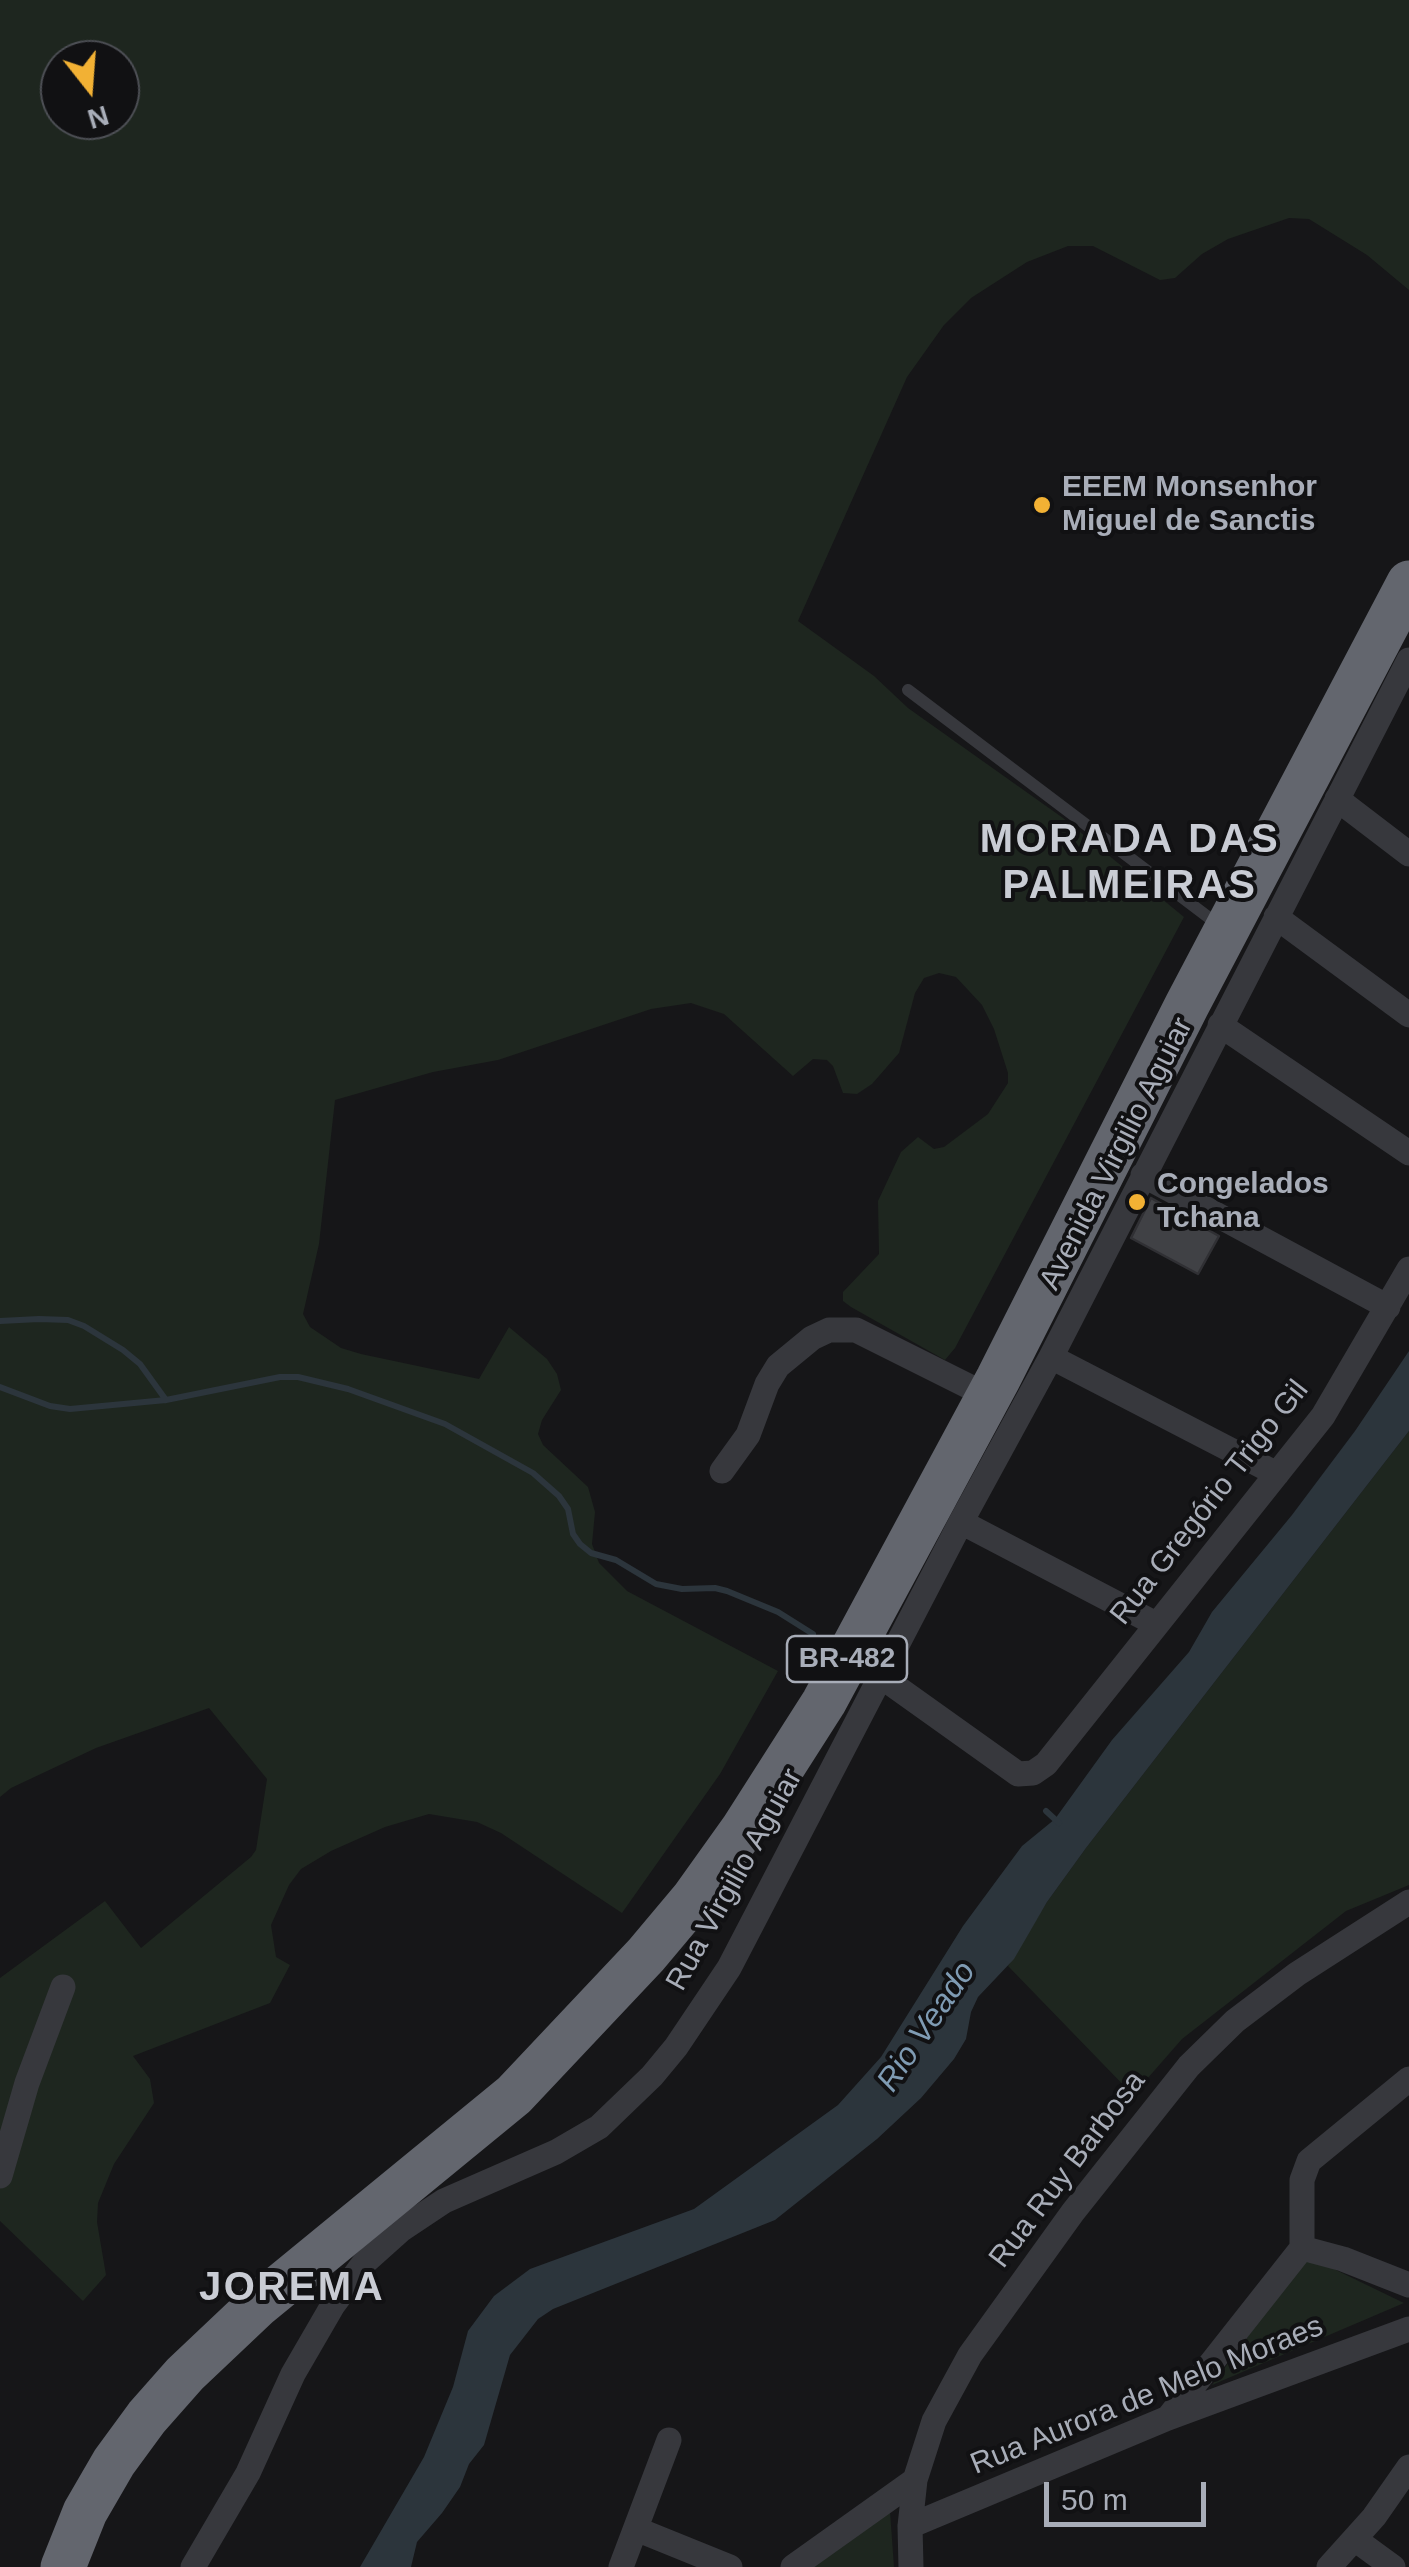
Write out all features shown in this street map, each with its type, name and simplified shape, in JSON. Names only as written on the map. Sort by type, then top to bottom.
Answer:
[{"type":"highway","name":"BR-482","points":[[63,2567],[85,2512],[114,2462],[185,2374],[259,2304],[514,2095],[693,1900],[743,1830],[824,1702],[988,1396],[1409,583]]},
{"type":"street","name":"Avenida Virgilio Aguiar","points":[[882,1678],[1051,1358],[1336,799],[1406,674]]},
{"type":"street","points":[[1336,799],[1409,854]]},
{"type":"street","points":[[1276,917],[1409,1015]]},
{"type":"street","points":[[1220,1025],[1409,1153]]},
{"type":"street","points":[[1144,1175],[1388,1307]]},
{"type":"street","name":"Rua Gregório Trigo Gil","points":[[882,1678],[1018,1774],[1033,1773],[1046,1764],[1323,1416],[1409,1270]]},
{"type":"street","points":[[722,1471],[748,1435],[778,1366],[812,1338],[829,1330],[856,1330],[988,1396]]},
{"type":"street","points":[[1051,1358],[1278,1474]]},
{"type":"street","points":[[961,1522],[1156,1624]]},
{"type":"street","name":"Rua Virgilio Aguiar","points":[[193,2567],[248,2473],[293,2374],[347,2284],[364,2263],[412,2222],[444,2201],[556,2152],[598,2127],[652,2076],[676,2047],[741,1948],[882,1678]]},
{"type":"street","name":"Rua Ruy Barbosa","points":[[911,2567],[915,2480],[934,2420],[970,2355],[1094,2185],[1189,2066],[1235,2022],[1297,1974],[1409,1902]]},
{"type":"street","points":[[0,2176],[27,2084],[63,1987]]},
{"type":"street","points":[[1168,2418],[1302,2248],[1302,2180],[1310,2161],[1409,2079]]},
{"type":"street","points":[[1302,2248],[1343,2259],[1409,2285]]},
{"type":"street","name":"Rua Aurora de Melo Moraes","points":[[910,2526],[1168,2418],[1409,2329]]},
{"type":"street","points":[[622,2567],[668,2440]]},
{"type":"street","points":[[1329,2567],[1356,2540],[1409,2468]]},
{"type":"street","points":[[793,2567],[915,2480]]},
{"type":"street","points":[[636,2529],[730,2567]]},
{"type":"street","points":[[1356,2540],[1393,2567]]},
{"type":"lane","points":[[908,690],[1226,930]]},
{"type":"shaded area","points":[[0,0],[1409,0],[1409,290],[1367,255],[1309,219],[1289,218],[1228,239],[1202,254],[1175,278],[1160,280],[1093,246],[1068,246],[1027,262],[971,298],[944,325],[907,377],[798,621],[874,676],[908,708],[1063,818],[1184,917],[955,1348],[945,1360],[851,1307],[843,1301],[843,1292],[879,1254],[878,1201],[901,1152],[918,1137],[934,1149],[944,1147],[988,1114],[1008,1083],[994,1029],[982,1005],[956,977],[939,973],[924,978],[915,993],[899,1053],[872,1084],[857,1094],[843,1093],[827,1060],[813,1059],[793,1076],[724,1014],[691,1003],[651,1009],[498,1060],[433,1072],[335,1100],[319,1244],[303,1314],[310,1327],[341,1348],[479,1379],[509,1327],[547,1359],[557,1374],[561,1390],[538,1434],[543,1445],[588,1487],[595,1512],[592,1544],[599,1563],[627,1591],[778,1671],[720,1774],[622,1913],[501,1833],[477,1822],[429,1814],[385,1827],[301,1869],[289,1885],[271,1925],[276,1957],[290,1965],[270,2003],[133,2056],[150,2079],[154,2103],[114,2164],[98,2203],[97,2222],[106,2275],[83,2301],[0,2221],[0,1978],[105,1901],[141,1948],[251,1857],[256,1850],[267,1779],[209,1708],[96,1748],[11,1788],[0,1797]]},
{"type":"shaded area","points":[[1409,1431],[1409,1885],[1346,1911],[1182,2039],[1133,2095],[1008,1966],[1086,1848]]},
{"type":"shaded area","points":[[1307,2256],[1404,2303],[1212,2385]]},
{"type":"shaded area","points":[[890,2511],[894,2567],[810,2567]]},
{"type":"water","name":"Rio Veado","points":[[1409,1351],[1409,1431],[1086,1848],[1047,1902],[1014,1959],[978,1997],[966,2039],[921,2098],[877,2139],[775,2220],[553,2309],[538,2319],[510,2355],[484,2445],[469,2464],[460,2487],[417,2542],[411,2567],[360,2567],[424,2457],[453,2387],[468,2331],[494,2296],[530,2269],[694,2209],[838,2105],[881,2057],[963,1926],[1022,1846],[1055,1819],[1112,1740],[1189,1652],[1212,1612],[1292,1515]]},
{"type":"building","points":[[1151,1198],[1219,1236],[1198,1274],[1131,1238]]},
{"type":"waterway","points":[[0,1321],[68,1320],[84,1326],[140,1364],[166,1400]]},
{"type":"waterway","points":[[0,1387],[50,1406],[70,1409],[166,1400],[280,1377],[298,1377],[348,1389],[445,1424],[533,1473],[559,1496],[568,1509],[573,1534],[591,1553],[616,1560],[656,1584],[727,1591],[778,1612],[813,1634]]},
{"type":"waterway","points":[[1046,1811],[1059,1823]]},
{"type":"place","name":"EEEM Monsenhor Miguel de Sanctis","points":[[1042,505]]},
{"type":"place","name":"Congelados Tchana","points":[[1137,1202]]},
{"type":"district","name":"MORADA DAS PALMEIRAS","points":[[1130,864]]},
{"type":"district","name":"JOREMA","points":[[292,2289]]}]
